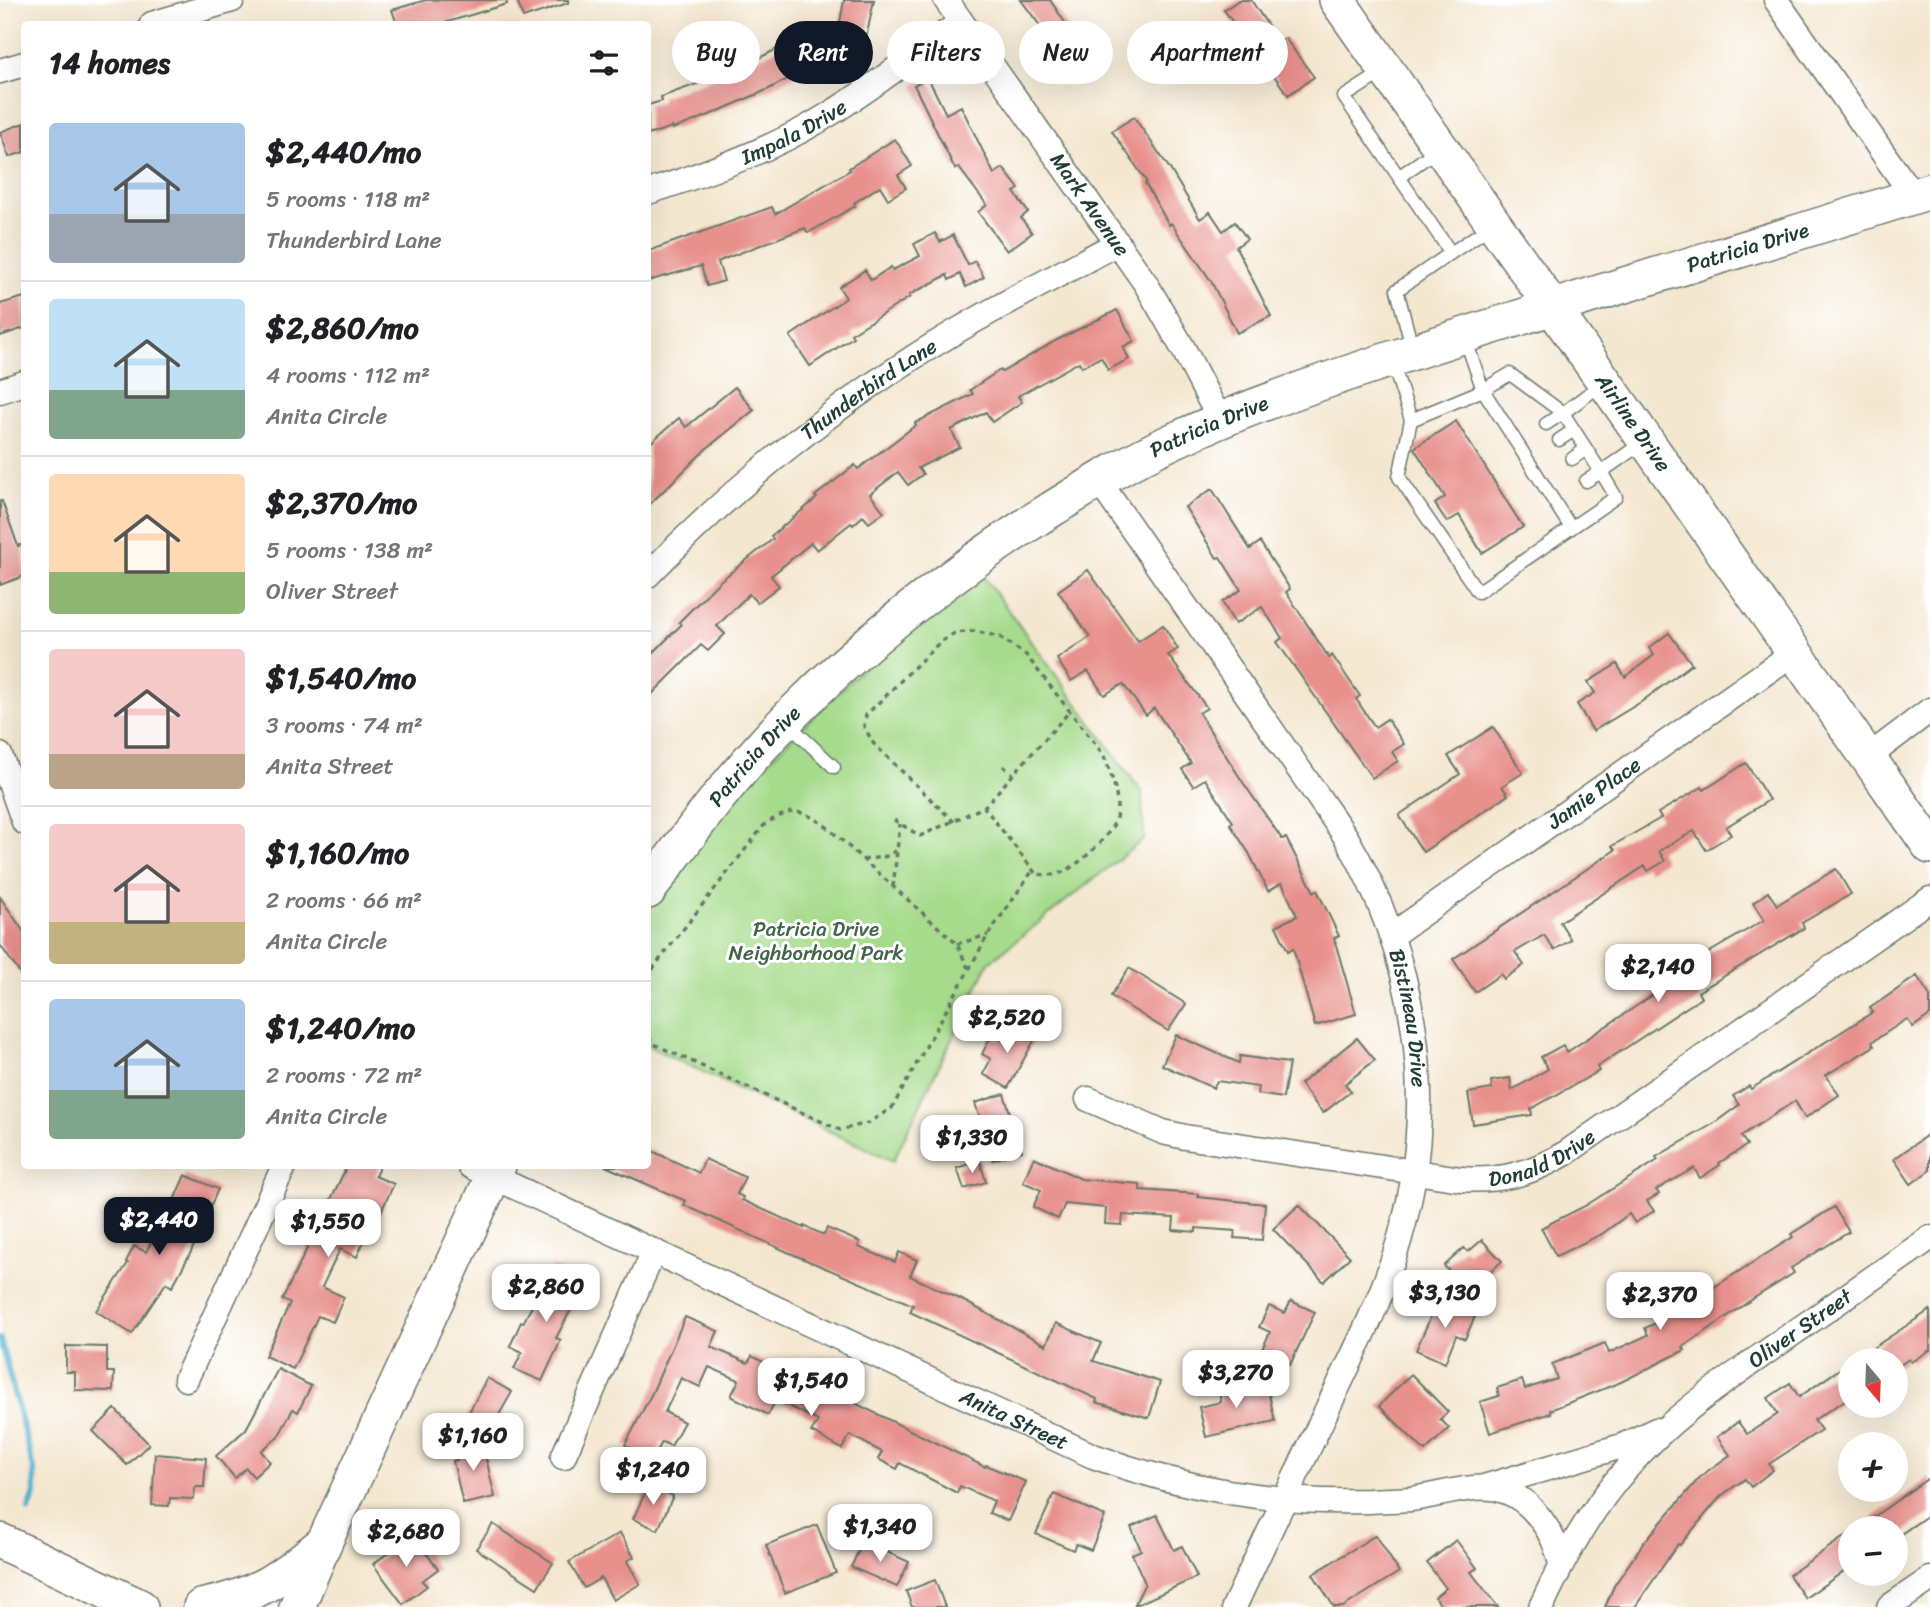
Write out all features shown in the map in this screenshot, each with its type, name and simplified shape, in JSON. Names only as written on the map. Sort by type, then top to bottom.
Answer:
[{"type":"street","points":[[162,21],[232,0]]},
{"type":"street","name":"Mark Avenue","points":[[946,0],[960,21]]},
{"type":"street","name":"Airline Drive","points":[[1337,0],[1930,846]]},
{"type":"street","name":"Patricia Drive","points":[[651,887],[707,810],[786,721],[874,640],[989,549],[1098,480],[1171,442],[1301,388],[1464,334],[1921,194],[1776,0]]},
{"type":"street","points":[[0,71],[21,65]]},
{"type":"street","name":"Impala Drive","points":[[651,191],[716,169],[789,137],[887,73]]},
{"type":"street","name":"Mark Avenue","points":[[1005,84],[1118,243],[1163,314],[1220,420]]},
{"type":"street","name":"Thunderbird Lane","points":[[651,572],[728,499],[822,421],[948,336],[1118,243]]},
{"type":"street","points":[[0,391],[21,384]]},
{"type":"street","name":"Bistineau Drive","points":[[1098,480],[1346,837],[1371,884],[1392,935],[1410,1003],[1418,1059],[1420,1112],[1414,1172],[1394,1258],[1382,1290],[1234,1607]]},
{"type":"street","name":"Jamie Place","points":[[1392,935],[1794,652]]},
{"type":"street","points":[[1868,757],[1930,710]]},
{"type":"street","points":[[0,755],[21,814]]},
{"type":"street","name":"Donald Drive","points":[[1088,1099],[1140,1123],[1185,1137],[1479,1180],[1521,1175],[1566,1153],[1930,899]]},
{"type":"street","points":[[186,1379],[283,1169]]},
{"type":"street","points":[[297,1607],[487,1169]]},
{"type":"street","name":"Anita Street","points":[[487,1169],[654,1251],[1093,1456],[1166,1479],[1241,1495],[1284,1500],[1312,1502],[1411,1499],[1477,1489],[1499,1489],[1519,1499],[1531,1509],[1553,1537],[1561,1564]]},
{"type":"street","name":"Oliver Street","points":[[1541,1607],[1577,1536],[1611,1486],[1672,1422],[1930,1238]]},
{"type":"street","points":[[563,1457],[654,1251]]},
{"type":"street","name":"Oliver Street","points":[[1477,1489],[1622,1446],[1672,1422]]},
{"type":"street","points":[[0,1541],[140,1607]]},
{"type":"street","points":[[201,1607],[257,1592],[285,1575],[324,1543]]},
{"type":"street","points":[[1889,1607],[1930,1579]]},
{"type":"lane","points":[[1386,70],[1344,97],[1451,253]]},
{"type":"lane","points":[[1400,176],[1441,148]]},
{"type":"lane","points":[[1411,420],[1483,390],[1510,374],[1563,413],[1616,497],[1478,592],[1399,477],[1411,420],[1397,290],[1494,224]]},
{"type":"lane","points":[[1464,334],[1483,390],[1521,441],[1527,462],[1571,528]]},
{"type":"lane","points":[[1546,424],[1605,381]]},
{"type":"lane","points":[[1559,440],[1574,430]]},
{"type":"lane","points":[[1586,481],[1646,441]]},
{"type":"lane","points":[[1572,459],[1586,449]]},
{"type":"lane","points":[[1527,462],[1539,454]]},
{"type":"lane","points":[[1540,481],[1552,472]]},
{"type":"lane","points":[[1555,504],[1567,495]]},
{"type":"lane","points":[[786,721],[834,767]]},
{"type":"path","points":[[954,822],[873,743],[864,726],[866,715],[940,642],[955,633],[974,631],[1000,637],[1026,655],[1103,754],[1110,771],[1117,805],[1115,822],[1095,849],[1063,872],[1049,875],[1036,874],[984,807]]},
{"type":"path","points":[[894,820],[920,835],[984,807],[1070,711]]},
{"type":"path","points":[[1003,766],[1013,774]]},
{"type":"path","points":[[651,972],[765,824],[783,813],[804,812],[827,827],[957,944],[968,968]]},
{"type":"path","points":[[893,887],[900,824]]},
{"type":"path","points":[[863,860],[888,856],[898,849]]},
{"type":"path","points":[[651,1040],[840,1130],[868,1123],[892,1108],[968,968],[1033,870]]},
{"type":"path","points":[[957,944],[988,935]]},
{"type":"green space","name":"Patricia Drive Neighborhood Park","points":[[972,561],[1142,792],[1144,839],[989,962],[893,1161],[651,1047],[651,889],[676,851]]},
{"type":"building","points":[[426,0],[506,0],[507,4],[451,21],[396,21],[392,10]]},
{"type":"building","points":[[517,0],[568,0],[568,3],[523,18]]},
{"type":"building","points":[[844,0],[874,0],[870,21],[840,21]]},
{"type":"building","points":[[1021,0],[1050,0],[1064,21],[1037,21]]},
{"type":"building","points":[[1239,0],[1251,0],[1265,21],[1232,21],[1224,10]]},
{"type":"building","points":[[1288,42],[1314,77],[1288,95],[1280,84],[1288,84]]},
{"type":"building","points":[[774,50],[774,84],[778,84],[707,116],[651,134],[651,104],[662,101],[661,97],[697,84],[760,84],[760,58]]},
{"type":"building","points":[[931,84],[946,114],[961,106],[994,174],[1003,168],[1019,189],[1014,192],[1028,212],[1021,218],[1032,233],[1007,251],[978,212],[987,205],[959,168],[955,169],[914,85]]},
{"type":"building","points":[[1134,117],[1200,219],[1210,212],[1223,231],[1235,222],[1247,239],[1236,247],[1271,316],[1237,333],[1211,281],[1171,223],[1169,225],[1145,183],[1147,182],[1112,131]]},
{"type":"building","points":[[21,124],[21,153],[9,157],[0,132]]},
{"type":"building","points":[[895,139],[912,166],[898,175],[906,188],[888,199],[880,186],[854,203],[855,206],[808,233],[805,228],[718,262],[724,281],[707,286],[701,266],[651,280],[651,250],[772,207],[775,214],[850,170],[849,168]]},
{"type":"building","points":[[935,233],[940,242],[953,235],[968,265],[975,261],[984,277],[966,287],[960,274],[949,280],[947,275],[909,295],[910,297],[851,334],[853,337],[810,366],[790,336],[846,298],[839,287],[865,270],[871,280],[891,267],[893,270],[920,256],[914,244]]},
{"type":"building","points":[[21,298],[21,329],[0,336],[0,304]]},
{"type":"building","points":[[1117,310],[1134,341],[1123,347],[1129,359],[1108,370],[1101,357],[1082,367],[1079,362],[1018,396],[1022,402],[992,422],[986,412],[951,430],[960,447],[918,468],[923,474],[908,485],[898,472],[870,494],[884,512],[869,523],[863,516],[817,550],[811,543],[771,576],[779,586],[757,603],[749,594],[717,626],[725,634],[708,651],[701,645],[651,695],[651,655],[720,581],[773,539],[771,536],[817,498],[815,496],[855,465],[858,469],[916,425],[915,423],[973,394],[970,390],[1000,370],[1002,372]]},
{"type":"building","points":[[735,387],[754,410],[706,449],[651,503],[651,442],[679,418],[686,427]]},
{"type":"building","points":[[1456,421],[1523,527],[1482,553],[1459,515],[1447,522],[1435,504],[1445,497],[1414,448]]},
{"type":"building","points":[[1212,489],[1250,549],[1260,542],[1290,589],[1286,592],[1329,658],[1332,655],[1360,696],[1356,699],[1375,727],[1387,719],[1404,744],[1392,752],[1398,761],[1372,778],[1277,642],[1282,638],[1262,607],[1235,624],[1222,602],[1241,590],[1185,507]]},
{"type":"building","points":[[2,501],[18,546],[21,545],[21,577],[0,585]]},
{"type":"building","points":[[1088,570],[1138,641],[1163,625],[1178,649],[1168,655],[1207,708],[1199,713],[1282,839],[1286,838],[1314,892],[1317,890],[1339,936],[1334,938],[1356,1014],[1315,1026],[1293,948],[1288,951],[1276,926],[1297,916],[1282,883],[1268,891],[1249,853],[1230,824],[1233,822],[1205,779],[1193,786],[1182,769],[1191,763],[1154,708],[1146,715],[1123,684],[1104,695],[1088,671],[1071,681],[1057,659],[1090,637],[1058,591]]},
{"type":"building","points":[[1669,633],[1692,664],[1641,702],[1593,731],[1577,704],[1595,693],[1588,682],[1617,664],[1625,677],[1654,655],[1649,648]]},
{"type":"building","points":[[1493,727],[1523,773],[1502,786],[1508,795],[1423,852],[1399,815],[1460,774],[1448,756]]},
{"type":"building","points":[[1746,763],[1769,800],[1726,827],[1731,835],[1706,850],[1694,831],[1659,851],[1665,861],[1648,871],[1645,866],[1560,922],[1571,940],[1554,950],[1544,935],[1515,952],[1524,965],[1504,979],[1501,974],[1475,992],[1453,959],[1615,850],[1612,846],[1661,818],[1658,813],[1702,787],[1704,790]]},
{"type":"building","points":[[1836,869],[1851,894],[1802,923],[1804,928],[1698,992],[1701,998],[1597,1067],[1599,1071],[1531,1109],[1532,1115],[1473,1124],[1468,1093],[1492,1089],[1491,1081],[1510,1078],[1512,1090],[1548,1069],[1541,1057],[1563,1045],[1567,1052],[1659,991],[1653,982],[1669,972],[1671,975],[1764,920],[1753,903],[1768,892],[1777,905]]},
{"type":"building","points":[[0,897],[21,928],[21,975],[0,945]]},
{"type":"building","points":[[1129,968],[1186,1004],[1168,1031],[1111,996]]},
{"type":"building","points":[[1917,976],[1930,996],[1930,1015],[1913,1027],[1907,1019],[1872,1042],[1874,1046],[1826,1075],[1839,1095],[1805,1118],[1795,1101],[1741,1136],[1747,1145],[1700,1178],[1694,1168],[1656,1190],[1659,1194],[1647,1201],[1654,1211],[1635,1223],[1629,1214],[1602,1234],[1556,1256],[1541,1228],[1585,1206],[1658,1160],[1656,1157],[1713,1124],[1739,1105],[1733,1096],[1749,1086],[1751,1089],[1873,1012],[1870,1008]]},
{"type":"building","points":[[1011,1024],[1036,1037],[1008,1088],[983,1074],[991,1059],[982,1054],[992,1034],[1002,1040]]},
{"type":"building","points":[[1176,1035],[1239,1063],[1240,1056],[1289,1063],[1283,1098],[1257,1094],[1258,1087],[1217,1081],[1213,1088],[1162,1065]]},
{"type":"building","points":[[1357,1038],[1375,1060],[1345,1084],[1351,1091],[1323,1113],[1300,1084]]},
{"type":"building","points":[[1004,1094],[1022,1151],[993,1160],[975,1103]]},
{"type":"building","points":[[1930,1133],[1930,1170],[1911,1184],[1894,1159]]},
{"type":"building","points":[[651,1150],[699,1173],[705,1159],[745,1177],[737,1194],[743,1197],[742,1200],[824,1235],[827,1228],[860,1242],[858,1247],[895,1262],[899,1252],[917,1260],[910,1276],[960,1299],[1046,1345],[1056,1323],[1101,1343],[1093,1361],[1160,1382],[1149,1418],[1096,1402],[1097,1399],[910,1312],[913,1305],[684,1205],[686,1201],[612,1169],[651,1169]]},
{"type":"building","points":[[1034,1157],[1081,1179],[1140,1184],[1140,1190],[1198,1194],[1198,1197],[1265,1204],[1262,1240],[1234,1238],[1235,1231],[1196,1228],[1196,1232],[1173,1230],[1174,1218],[1123,1215],[1122,1225],[1105,1224],[1106,1208],[1065,1204],[1058,1219],[1033,1207],[1041,1190],[1023,1182]]},
{"type":"building","points":[[980,1161],[986,1182],[964,1189],[957,1168]]},
{"type":"building","points":[[346,1169],[378,1169],[375,1176],[394,1184],[378,1218],[375,1216],[357,1257],[340,1249],[322,1287],[344,1297],[333,1322],[318,1316],[293,1369],[265,1356],[290,1303],[282,1300]]},
{"type":"building","points":[[185,1175],[218,1189],[191,1252],[172,1287],[166,1283],[132,1334],[96,1311],[128,1263],[126,1262],[134,1246],[146,1252],[157,1231],[160,1232]]},
{"type":"building","points":[[1299,1205],[1350,1257],[1324,1282],[1273,1229]]},
{"type":"building","points":[[1834,1207],[1849,1232],[1791,1268],[1794,1273],[1683,1347],[1685,1350],[1621,1382],[1550,1410],[1551,1413],[1490,1433],[1480,1402],[1499,1396],[1497,1388],[1522,1380],[1525,1389],[1557,1379],[1552,1364],[1605,1343],[1609,1353],[1648,1335],[1645,1328],[1692,1306],[1682,1292],[1700,1279],[1708,1291],[1793,1237],[1791,1234]]},
{"type":"building","points":[[1482,1240],[1502,1261],[1469,1292],[1444,1266],[1464,1248],[1468,1252]]},
{"type":"building","points":[[553,1267],[585,1283],[556,1338],[561,1340],[542,1381],[514,1369],[522,1352],[510,1346]]},
{"type":"building","points":[[1439,1298],[1476,1314],[1465,1339],[1456,1335],[1445,1363],[1416,1350]]},
{"type":"building","points":[[1291,1301],[1315,1312],[1290,1365],[1261,1352],[1270,1332],[1259,1327],[1269,1306],[1285,1313]]},
{"type":"building","points":[[1930,1310],[1930,1350],[1911,1362],[1908,1360],[1908,1348],[1873,1348]]},
{"type":"building","points":[[685,1317],[718,1331],[711,1347],[748,1363],[752,1356],[809,1386],[812,1382],[985,1467],[986,1465],[1026,1482],[1008,1521],[989,1513],[994,1501],[960,1486],[957,1493],[900,1463],[897,1469],[878,1459],[882,1452],[850,1435],[842,1449],[811,1432],[818,1421],[785,1404],[776,1400],[768,1415],[731,1396],[739,1380],[709,1367],[700,1387],[681,1378],[665,1412],[684,1422],[671,1446],[662,1442],[653,1459],[625,1445],[653,1391]]},
{"type":"building","points":[[66,1346],[107,1347],[107,1372],[114,1372],[113,1391],[75,1390],[75,1372],[66,1372]]},
{"type":"building","points":[[278,1369],[311,1386],[298,1412],[293,1409],[278,1437],[261,1451],[270,1462],[254,1477],[246,1468],[235,1478],[216,1456],[246,1429]]},
{"type":"building","points":[[1838,1370],[1838,1405],[1814,1420],[1821,1430],[1769,1464],[1773,1470],[1751,1487],[1745,1479],[1721,1496],[1680,1545],[1678,1544],[1635,1607],[1605,1607],[1614,1586],[1644,1542],[1702,1475],[1730,1455],[1717,1437],[1738,1422],[1747,1434],[1778,1414],[1768,1398],[1790,1383],[1799,1397]]},
{"type":"building","points":[[1411,1374],[1448,1412],[1440,1419],[1449,1428],[1425,1451],[1379,1406]]},
{"type":"building","points":[[487,1378],[512,1392],[491,1429],[467,1416]]},
{"type":"building","points":[[1243,1381],[1246,1395],[1268,1390],[1275,1421],[1206,1437],[1199,1407],[1221,1402],[1218,1387]]},
{"type":"building","points":[[115,1409],[149,1444],[127,1465],[93,1431]]},
{"type":"building","points":[[482,1441],[495,1497],[463,1504],[453,1461],[457,1460],[454,1447]]},
{"type":"building","points":[[155,1454],[206,1458],[204,1487],[195,1487],[194,1499],[170,1498],[169,1506],[152,1505]]},
{"type":"building","points":[[1930,1477],[1930,1514],[1908,1529],[1908,1516],[1875,1516],[1895,1502],[1908,1502],[1908,1493]]},
{"type":"building","points":[[649,1484],[673,1496],[658,1530],[633,1519]]},
{"type":"building","points":[[1054,1494],[1105,1516],[1091,1550],[1076,1544],[1073,1550],[1036,1534]]},
{"type":"building","points":[[1157,1515],[1174,1550],[1182,1546],[1197,1577],[1134,1606],[1145,1583],[1132,1554],[1141,1550],[1131,1527]]},
{"type":"building","points":[[493,1524],[553,1563],[537,1588],[476,1549]]},
{"type":"building","points":[[817,1525],[836,1573],[785,1593],[766,1545]]},
{"type":"building","points":[[620,1533],[634,1557],[627,1561],[640,1584],[613,1600],[601,1578],[584,1588],[569,1562]]},
{"type":"building","points":[[413,1535],[438,1569],[422,1581],[427,1586],[403,1604],[373,1564]]},
{"type":"building","points":[[1376,1535],[1399,1572],[1343,1607],[1334,1607],[1313,1574]]},
{"type":"building","points":[[1456,1540],[1477,1568],[1471,1572],[1498,1607],[1442,1607],[1435,1597],[1446,1588],[1427,1563]]},
{"type":"building","points":[[863,1541],[909,1562],[897,1587],[851,1567]]},
{"type":"building","points":[[1838,1541],[1838,1575],[1805,1598],[1789,1575]]},
{"type":"building","points":[[935,1580],[945,1607],[912,1607],[906,1591]]},
{"type":"waterway","points":[[0,1339],[34,1469],[35,1493],[29,1510]]}]
